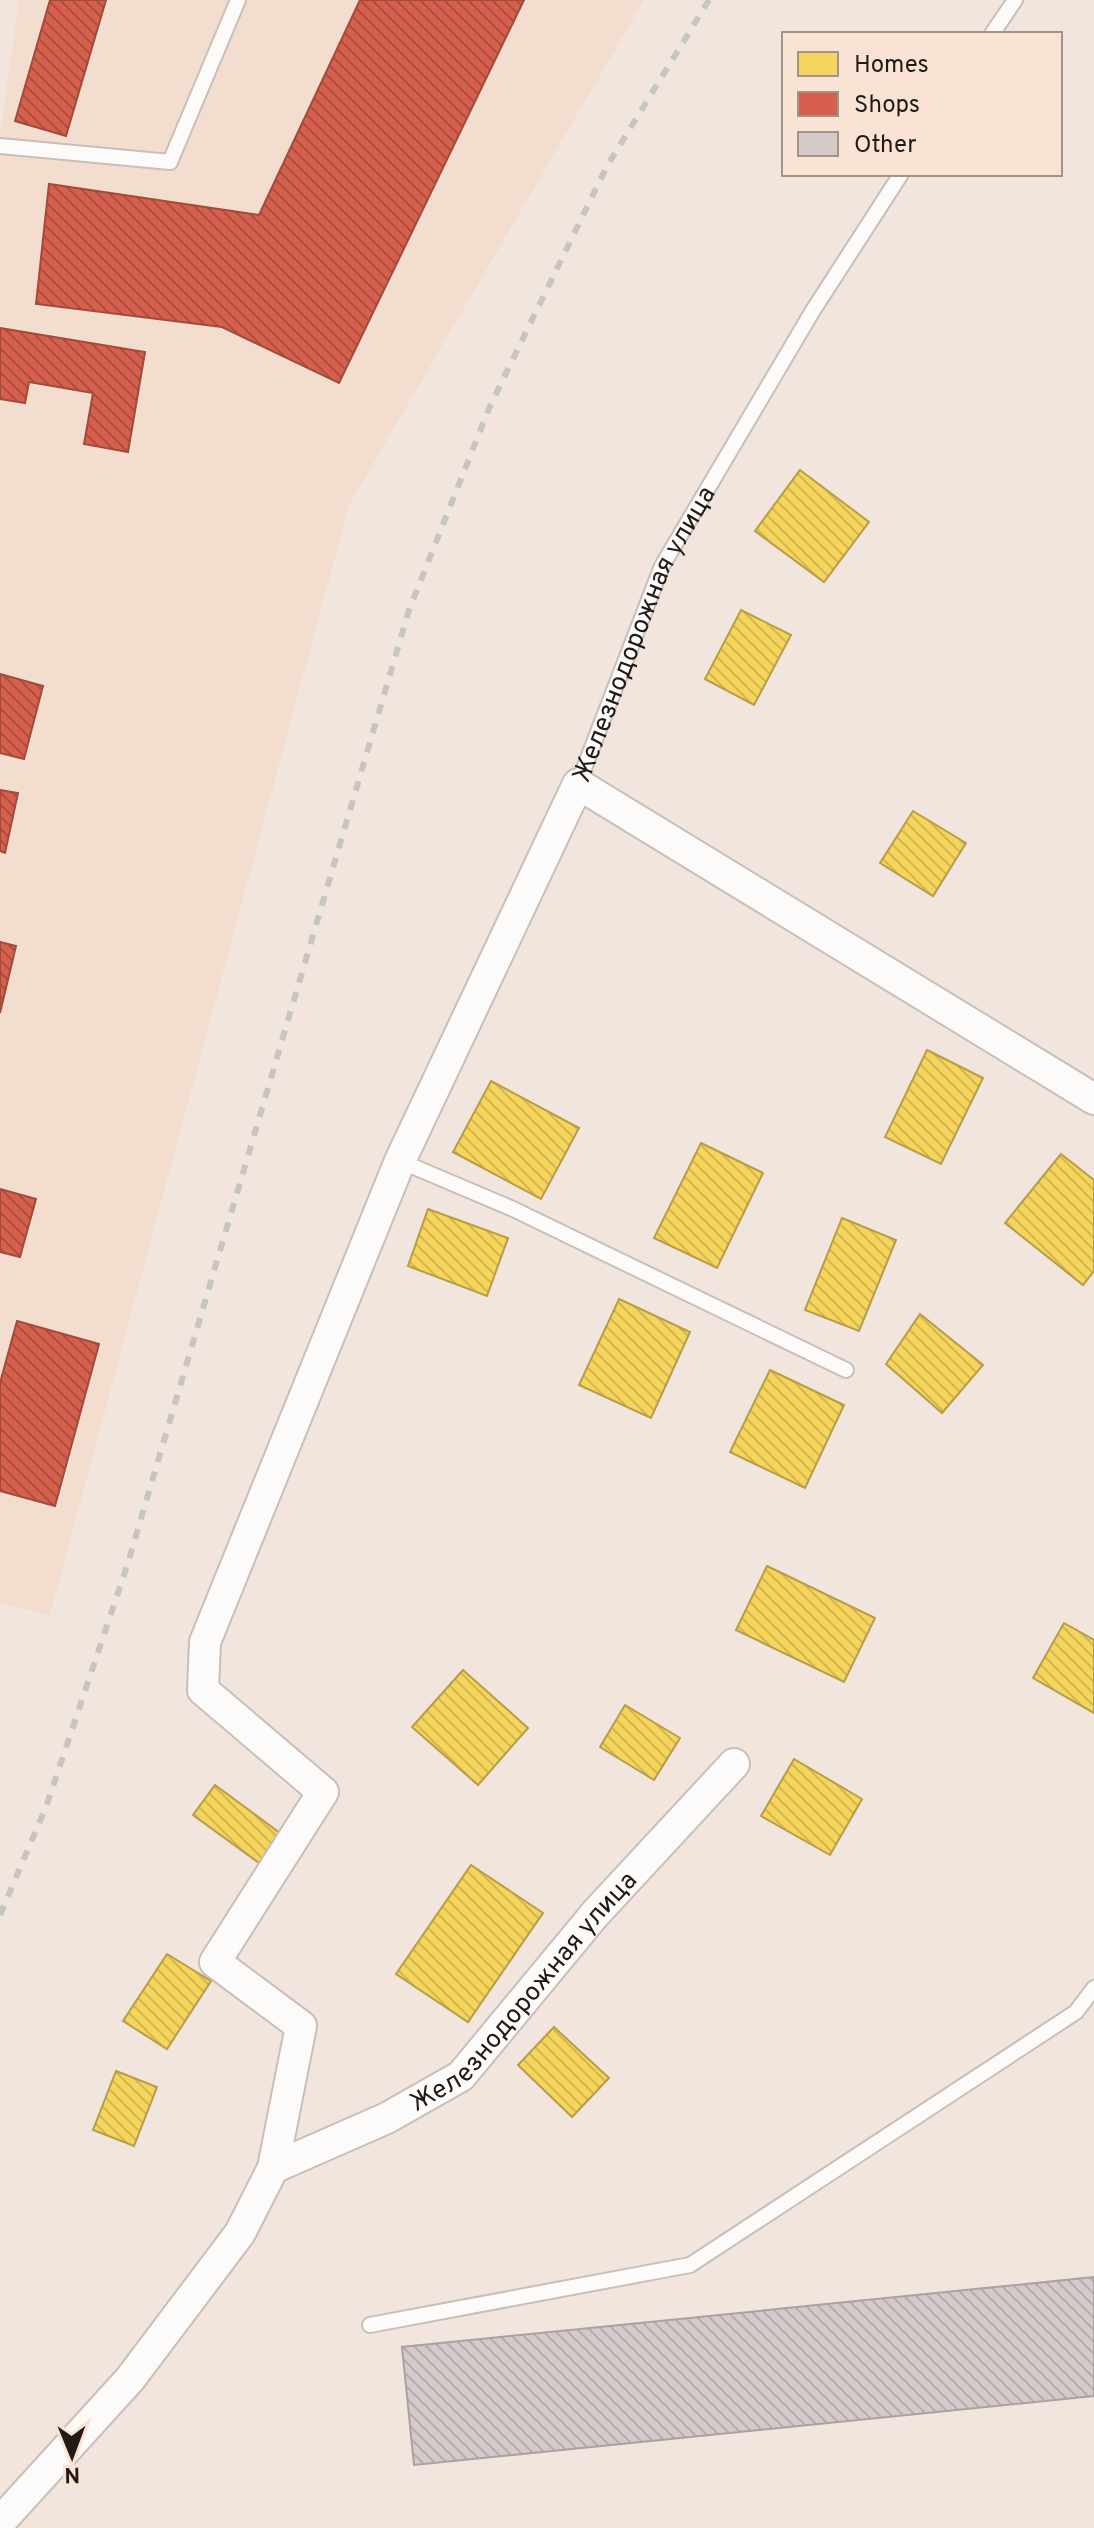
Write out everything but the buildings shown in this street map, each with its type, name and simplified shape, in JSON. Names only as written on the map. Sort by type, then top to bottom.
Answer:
[{"type":"street","name":"Железнодорожная улица","points":[[578,784],[1094,1099]]},
{"type":"street","points":[[0,2522],[130,2379],[240,2233],[273,2168],[301,2026],[215,1962],[323,1792],[203,1690],[205,1642],[400,1161],[578,784]]},
{"type":"street","name":"Железнодорожная улица","points":[[273,2168],[387,2118],[461,2076],[595,1914],[734,1764]]},
{"type":"lane","points":[[0,146],[170,162],[238,0]]},
{"type":"lane","points":[[993,32],[1015,0]]},
{"type":"lane","name":"Железнодорожная улица","points":[[578,784],[662,566],[812,312],[900,176]]},
{"type":"lane","points":[[400,1161],[513,1209],[846,1370]]},
{"type":"lane","points":[[370,2325],[690,2265],[1076,2012],[1094,1988]]},
{"type":"shaded area","points":[[19,0],[644,0],[349,505],[50,1615],[0,1604],[0,135]]},
{"type":"railway","points":[[0,1915],[46,1807],[127,1566],[409,610],[490,406],[607,166],[709,0]]}]
